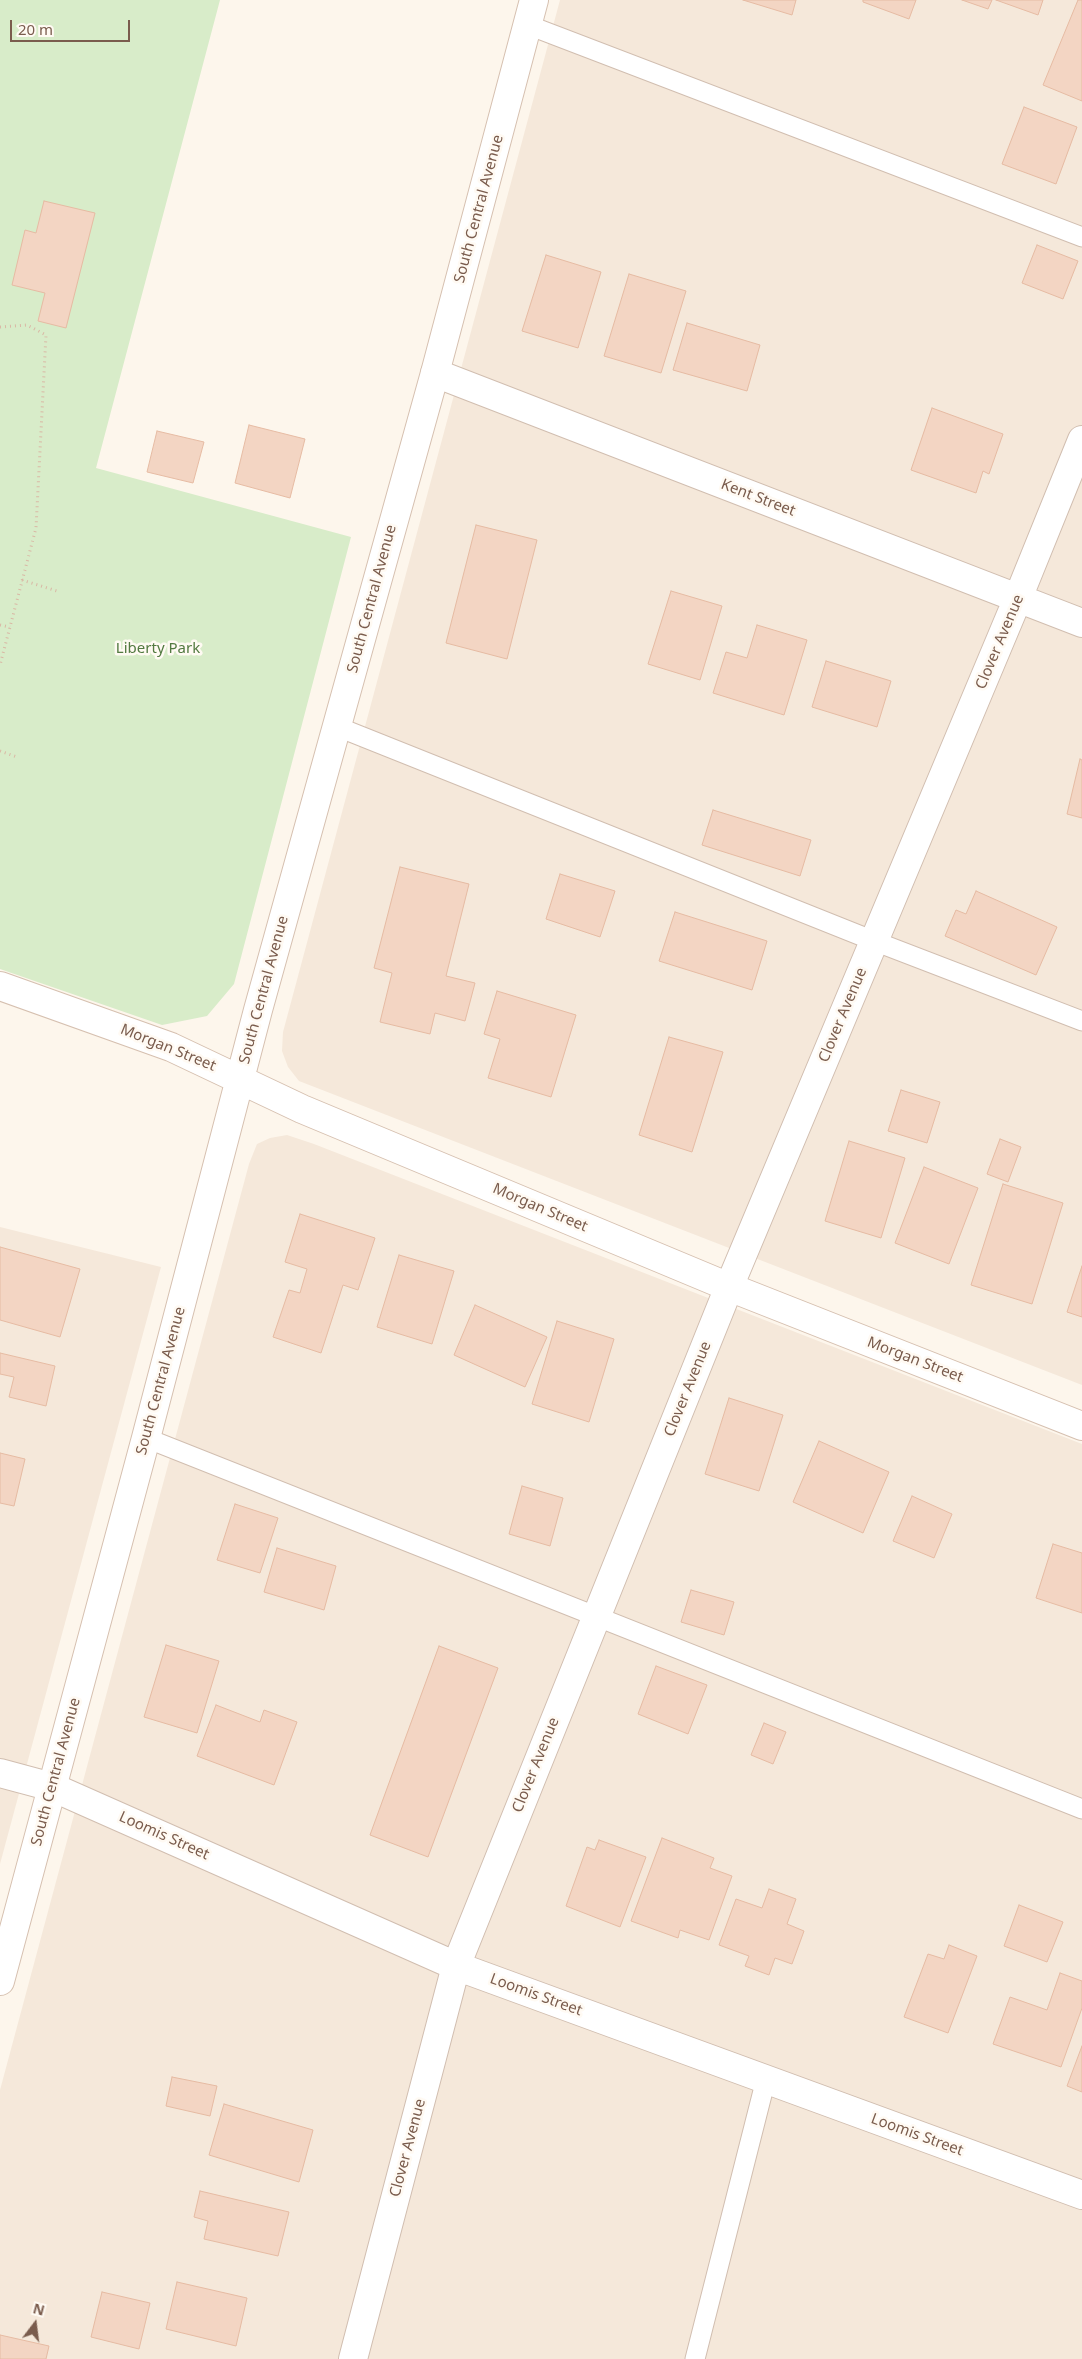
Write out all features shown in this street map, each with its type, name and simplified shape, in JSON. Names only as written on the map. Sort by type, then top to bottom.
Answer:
[{"type":"street","name":"South Central Avenue","points":[[0,1981],[146,1438],[239,1078],[435,373],[531,12]]},
{"type":"street","name":"Kent Street","points":[[435,373],[1082,623]]},
{"type":"street","name":"Clover Avenue","points":[[353,2359],[456,1966],[729,1287],[1018,598],[1082,440]]},
{"type":"street","name":"Morgan Street","points":[[0,986],[171,1047],[302,1109],[729,1287],[1082,1426]]},
{"type":"street","name":"Loomis Street","points":[[0,1773],[52,1787],[456,1966],[1082,2195]]},
{"type":"lane","points":[[531,12],[1082,237]]},
{"type":"lane","points":[[338,727],[874,941],[1082,1021]]},
{"type":"lane","points":[[146,1438],[1082,1809]]},
{"type":"lane","points":[[694,2359],[766,2079]]},
{"type":"path","points":[[0,327],[28,325],[46,335],[36,528],[0,665]]},
{"type":"path","points":[[22,580],[60,592]]},
{"type":"path","points":[[0,625],[10,627]]},
{"type":"path","points":[[0,751],[17,757]]},
{"type":"shaded area","points":[[560,0],[1082,0],[1082,1385],[299,1081],[288,1067],[282,1051],[283,1032]]},
{"type":"shaded area","points":[[287,1135],[1082,1444],[1082,2359],[0,2359],[0,2090],[249,1164],[257,1144],[270,1138]]},
{"type":"shaded area","points":[[0,1227],[161,1267],[0,1864]]},
{"type":"green space","name":"Liberty Park","points":[[0,0],[220,0],[96,468],[351,537],[234,984],[207,1016],[162,1025],[0,969]]},
{"type":"building","points":[[743,0],[796,0],[792,15]]},
{"type":"building","points":[[863,0],[916,0],[909,19],[863,2]]},
{"type":"building","points":[[962,0],[992,0],[988,9]]},
{"type":"building","points":[[996,0],[1043,0],[1038,15]]},
{"type":"building","points":[[1078,0],[1082,0],[1082,101],[1043,85]]},
{"type":"building","points":[[1024,107],[1077,127],[1056,184],[1002,164]]},
{"type":"building","points":[[44,201],[95,213],[66,328],[38,321],[45,293],[12,285],[25,230],[36,233]]},
{"type":"building","points":[[1037,245],[1078,261],[1063,299],[1022,283]]},
{"type":"building","points":[[546,255],[601,272],[578,348],[522,331]]},
{"type":"building","points":[[629,274],[686,291],[661,373],[604,356]]},
{"type":"building","points":[[687,323],[760,345],[747,391],[673,370]]},
{"type":"building","points":[[932,408],[1003,434],[989,474],[983,471],[976,493],[911,470]]},
{"type":"building","points":[[249,425],[305,439],[290,498],[235,483]]},
{"type":"building","points":[[157,431],[204,442],[193,483],[147,472]]},
{"type":"building","points":[[476,525],[537,540],[507,659],[446,643]]},
{"type":"building","points":[[671,591],[722,606],[700,680],[648,664]]},
{"type":"building","points":[[757,625],[807,640],[784,715],[713,693],[726,652],[747,658]]},
{"type":"building","points":[[826,661],[891,681],[877,727],[812,707]]},
{"type":"building","points":[[1080,759],[1082,760],[1082,818],[1067,814]]},
{"type":"building","points":[[713,810],[811,840],[800,876],[702,845]]},
{"type":"building","points":[[400,867],[469,884],[446,976],[475,983],[465,1021],[435,1013],[430,1034],[380,1022],[392,973],[374,968]]},
{"type":"building","points":[[560,874],[615,891],[600,937],[546,919]]},
{"type":"building","points":[[976,891],[1057,927],[1036,975],[945,936],[956,910],[966,914]]},
{"type":"building","points":[[675,912],[767,941],[752,990],[659,961]]},
{"type":"building","points":[[497,991],[576,1015],[551,1097],[488,1078],[500,1039],[484,1034]]},
{"type":"building","points":[[669,1037],[723,1052],[692,1152],[639,1135]]},
{"type":"building","points":[[901,1090],[940,1102],[927,1143],[888,1131]]},
{"type":"building","points":[[1000,1139],[1021,1147],[1008,1182],[987,1174]]},
{"type":"building","points":[[849,1141],[905,1158],[881,1238],[825,1221]]},
{"type":"building","points":[[924,1167],[978,1188],[949,1264],[895,1243]]},
{"type":"building","points":[[1003,1184],[1063,1203],[1032,1304],[971,1285]]},
{"type":"building","points":[[300,1214],[375,1238],[358,1290],[343,1285],[321,1353],[273,1337],[289,1290],[300,1293],[307,1269],[285,1262]]},
{"type":"building","points":[[0,1247],[80,1269],[60,1337],[0,1320]]},
{"type":"building","points":[[399,1255],[454,1271],[432,1344],[377,1327]]},
{"type":"building","points":[[1082,1266],[1082,1317],[1067,1312]]},
{"type":"building","points":[[475,1305],[547,1337],[525,1387],[454,1355]]},
{"type":"building","points":[[557,1321],[614,1339],[589,1422],[532,1404]]},
{"type":"building","points":[[0,1353],[55,1366],[46,1406],[9,1397],[14,1377],[0,1374]]},
{"type":"building","points":[[729,1398],[783,1415],[759,1491],[705,1474]]},
{"type":"building","points":[[819,1441],[889,1472],[863,1533],[793,1502]]},
{"type":"building","points":[[0,1453],[25,1459],[14,1506],[0,1503]]},
{"type":"building","points":[[522,1486],[563,1498],[550,1546],[509,1534]]},
{"type":"building","points":[[912,1496],[952,1514],[934,1558],[893,1541]]},
{"type":"building","points":[[235,1504],[278,1518],[260,1573],[217,1560]]},
{"type":"building","points":[[1053,1544],[1082,1553],[1082,1613],[1036,1598]]},
{"type":"building","points":[[277,1548],[336,1566],[324,1610],[264,1592]]},
{"type":"building","points":[[691,1590],[734,1602],[724,1635],[681,1622]]},
{"type":"building","points":[[166,1645],[219,1661],[197,1733],[144,1717]]},
{"type":"building","points":[[439,1646],[498,1668],[428,1857],[370,1835]]},
{"type":"building","points":[[656,1666],[707,1685],[688,1734],[638,1714]]},
{"type":"building","points":[[216,1705],[260,1722],[264,1710],[297,1722],[274,1785],[197,1756]]},
{"type":"building","points":[[764,1723],[786,1732],[773,1764],[751,1755]]},
{"type":"building","points":[[662,1838],[714,1858],[710,1868],[732,1876],[709,1940],[680,1930],[678,1938],[631,1921]]},
{"type":"building","points":[[599,1840],[646,1857],[620,1927],[566,1906],[587,1847],[595,1850]]},
{"type":"building","points":[[769,1889],[796,1899],[787,1924],[804,1931],[792,1964],[775,1958],[769,1975],[745,1966],[749,1956],[719,1945],[736,1899],[762,1908]]},
{"type":"building","points":[[1019,1905],[1063,1922],[1047,1962],[1004,1946]]},
{"type":"building","points":[[949,1945],[977,1956],[948,2033],[904,2017],[928,1954],[944,1959]]},
{"type":"building","points":[[1060,1973],[1082,1981],[1082,2008],[1061,2067],[993,2044],[1010,1997],[1047,2010]]},
{"type":"building","points":[[1082,2046],[1082,2092],[1067,2086]]},
{"type":"building","points":[[172,2077],[217,2086],[210,2116],[166,2106]]},
{"type":"building","points":[[224,2104],[313,2130],[299,2182],[209,2155]]},
{"type":"building","points":[[200,2191],[289,2212],[278,2256],[204,2239],[208,2221],[194,2217]]},
{"type":"building","points":[[177,2282],[247,2298],[236,2346],[166,2329]]},
{"type":"building","points":[[102,2292],[150,2303],[139,2349],[91,2337]]},
{"type":"building","points":[[0,2335],[49,2346],[46,2359],[0,2359]]}]
